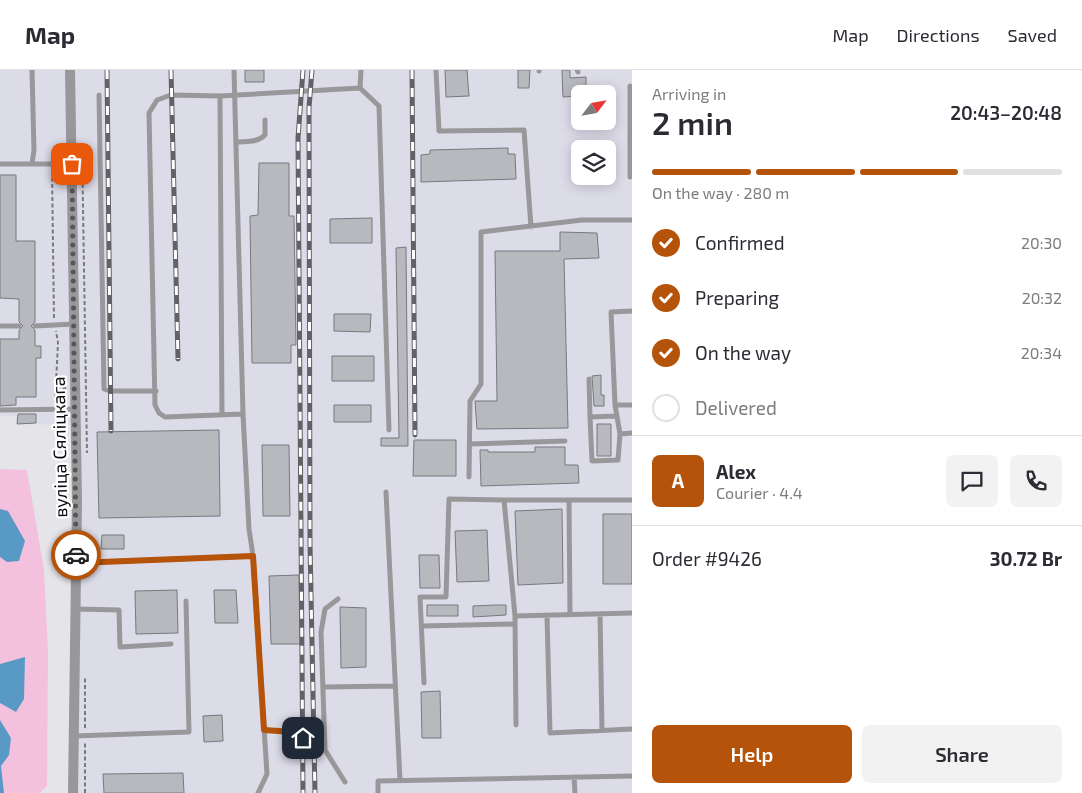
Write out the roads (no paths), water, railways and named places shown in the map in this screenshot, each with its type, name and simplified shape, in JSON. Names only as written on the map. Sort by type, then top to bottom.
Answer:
[{"type":"street","name":"вуліца Сяліцкага","points":[[70,70],[76,563],[73,793]]},
{"type":"lane","points":[[32,70],[32,164]]},
{"type":"lane","points":[[234,70],[243,414],[249,529],[253,556],[267,774],[258,793]]},
{"type":"lane","points":[[360,88],[361,70]]},
{"type":"lane","points":[[436,70],[439,131],[524,130],[531,228]]},
{"type":"lane","points":[[630,86],[630,176],[632,176]]},
{"type":"lane","points":[[243,414],[165,417],[159,413],[156,406],[149,112],[157,100],[171,95],[220,96],[360,88],[379,106],[389,430]]},
{"type":"lane","points":[[99,95],[104,389],[110,391],[156,390]]},
{"type":"lane","points":[[220,96],[222,415]]},
{"type":"lane","points":[[236,142],[257,141],[262,138],[265,135],[265,120]]},
{"type":"lane","points":[[0,164],[72,164]]},
{"type":"lane","points":[[469,477],[470,401],[481,384],[481,232],[531,228],[582,220],[632,220]]},
{"type":"lane","points":[[589,379],[592,461],[618,460],[620,434],[614,405],[611,312],[632,311]]},
{"type":"lane","points":[[35,326],[74,324]]},
{"type":"lane","points":[[0,326],[19,326]]},
{"type":"lane","points":[[614,405],[632,405]]},
{"type":"lane","points":[[0,410],[75,409]]},
{"type":"lane","points":[[590,417],[616,416]]},
{"type":"lane","points":[[620,434],[632,433]]},
{"type":"lane","points":[[470,444],[565,441]]},
{"type":"lane","points":[[386,492],[400,781]]},
{"type":"lane","points":[[424,683],[420,597],[446,597],[449,500],[632,500]]},
{"type":"lane","points":[[504,500],[515,616],[516,725]]},
{"type":"lane","points":[[569,500],[570,615]]},
{"type":"lane","points":[[76,563],[253,556]]},
{"type":"lane","points":[[325,750],[321,632],[325,610],[338,599]]},
{"type":"lane","points":[[74,736],[189,732],[186,601]]},
{"type":"lane","points":[[76,609],[119,610],[120,647],[172,644]]},
{"type":"lane","points":[[515,616],[632,613]]},
{"type":"lane","points":[[600,614],[602,730]]},
{"type":"lane","points":[[548,615],[550,733],[632,729]]},
{"type":"lane","points":[[422,626],[515,624]]},
{"type":"lane","points":[[323,687],[395,686]]},
{"type":"lane","points":[[264,730],[293,732],[325,750],[345,782]]},
{"type":"lane","points":[[378,793],[378,781],[632,776]]},
{"type":"lane","points":[[574,777],[575,793]]},
{"type":"water","points":[[0,509],[8,511],[25,541],[19,561],[7,562],[0,557]]},
{"type":"water","points":[[25,657],[24,699],[16,712],[0,703],[0,664]]},
{"type":"water","points":[[0,720],[11,738],[9,755],[1,766],[4,793],[0,793]]},
{"type":"railway","points":[[107,70],[111,431]]},
{"type":"railway","points":[[171,70],[178,359]]},
{"type":"railway","points":[[303,70],[298,138],[303,793]]},
{"type":"railway","points":[[312,70],[309,108],[310,544],[315,793]]},
{"type":"railway","points":[[412,70],[415,435]]}]
